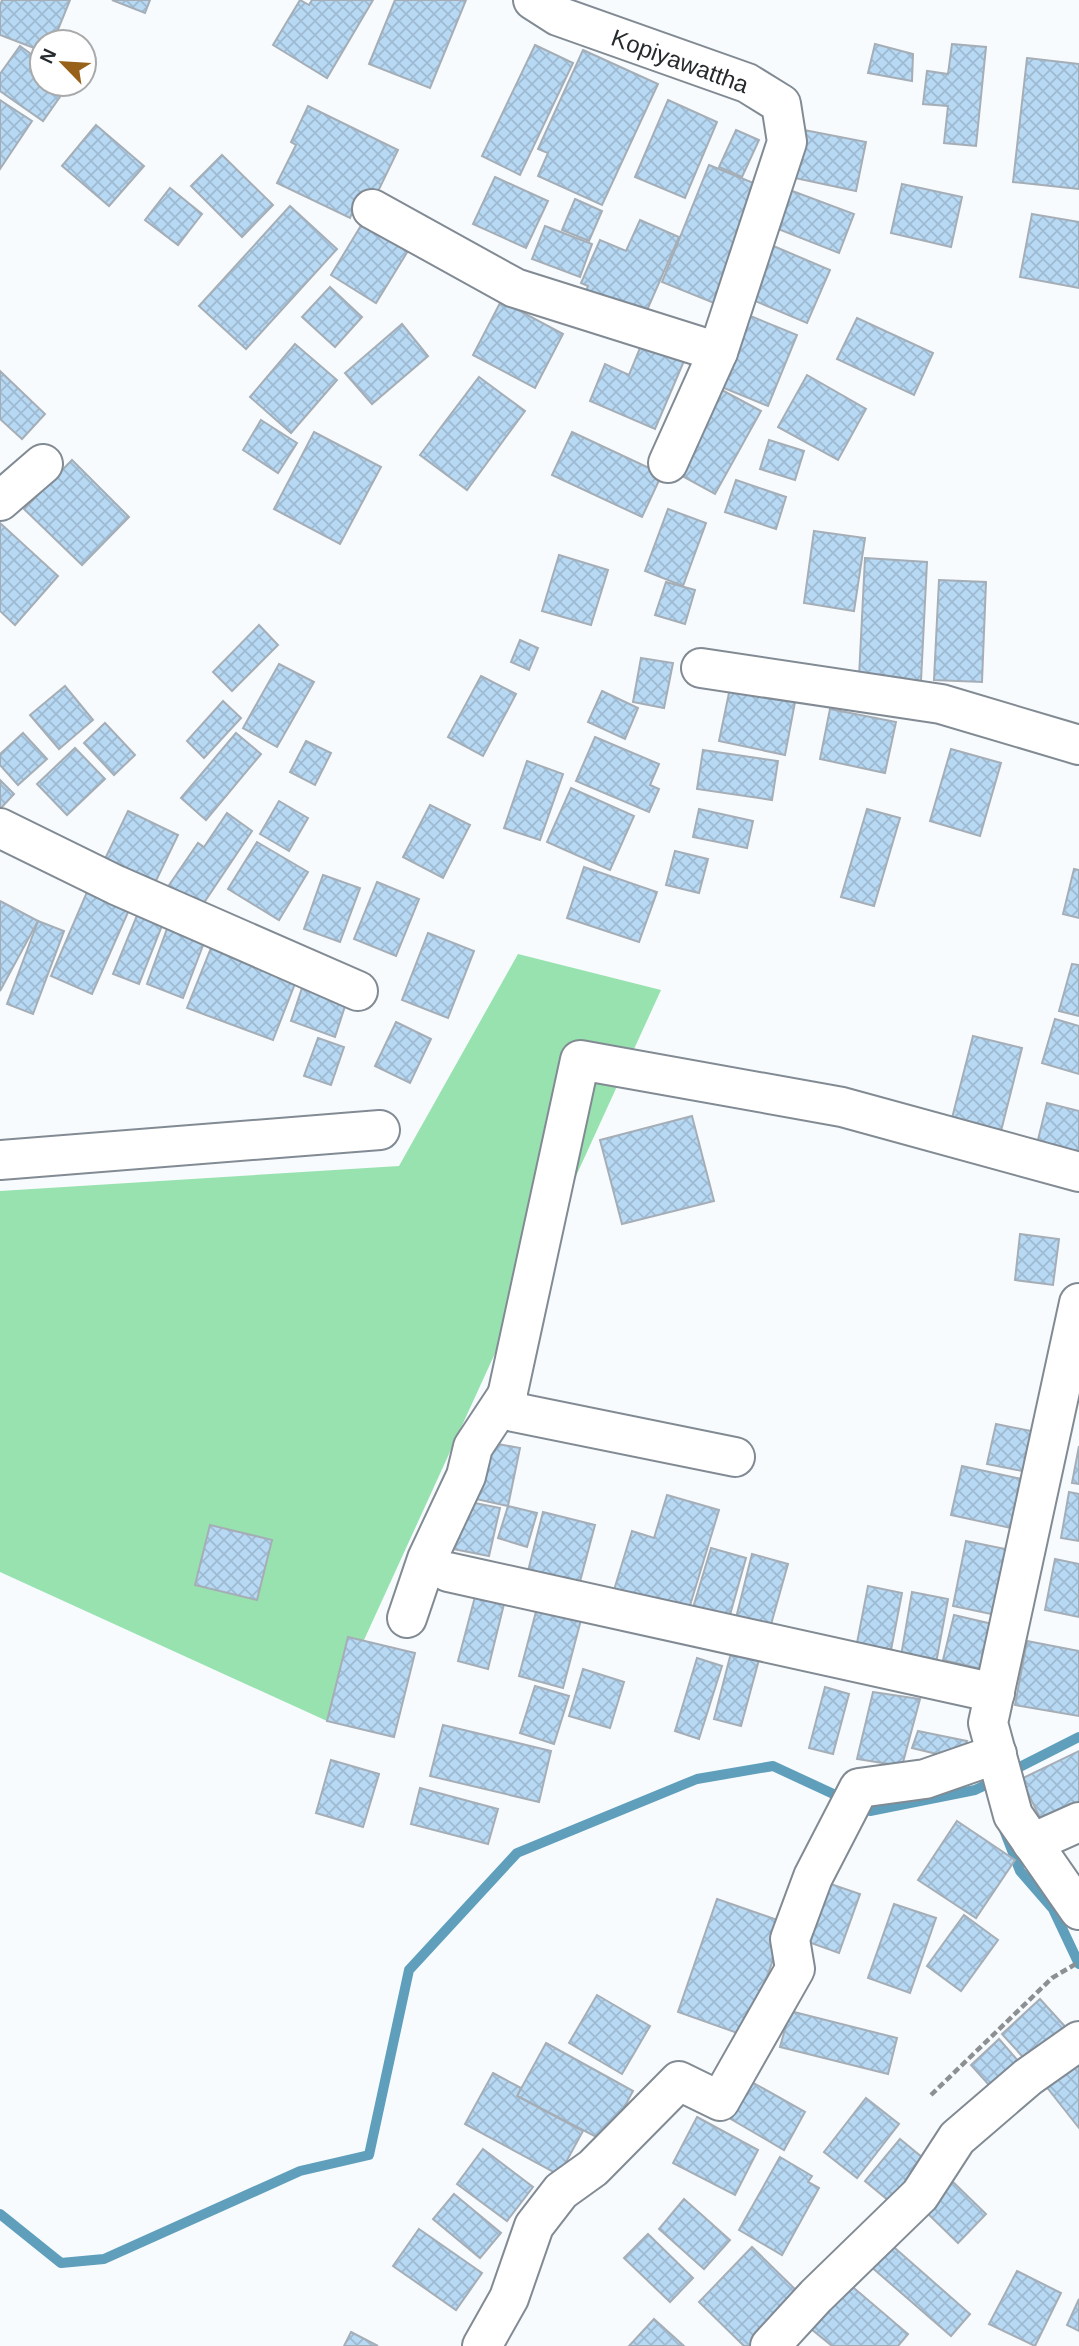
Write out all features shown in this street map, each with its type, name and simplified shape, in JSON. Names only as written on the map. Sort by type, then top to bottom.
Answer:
[{"type":"street","name":"Kopiyawattha","points":[[533,0],[558,16],[747,83],[781,104],[787,142],[718,352],[668,463]]},
{"type":"street","points":[[372,209],[515,288],[718,352]]},
{"type":"street","points":[[0,501],[43,464]]},
{"type":"street","points":[[701,668],[941,704],[1079,745]]},
{"type":"street","points":[[0,828],[116,885],[358,991]]},
{"type":"street","points":[[734,1457],[504,1410],[580,1060],[842,1107],[1079,1172]]},
{"type":"street","points":[[0,1160],[380,1130]]},
{"type":"street","points":[[1079,1303],[988,1723],[1013,1815],[1079,1910]]},
{"type":"street","points":[[408,1618],[427,1559],[467,1476],[473,1447],[508,1394]]},
{"type":"street","points":[[448,1572],[995,1693]]},
{"type":"street","points":[[482,2346],[509,2298],[534,2227],[561,2191],[593,2168],[680,2081],[720,2101],[795,1969],[790,1939],[813,1877],[859,1788],[925,1779],[998,1756]]},
{"type":"street","points":[[1032,1843],[1079,1822]]},
{"type":"street","points":[[769,2346],[816,2296],[920,2195],[957,2138],[1028,2077],[1079,2041]]},
{"type":"path","points":[[931,2095],[1057,1975],[1079,1962]]},
{"type":"green space","points":[[518,954],[661,990],[327,1721],[0,1572],[0,1191],[399,1166]]},
{"type":"building","points":[[2,0],[70,0],[59,28],[28,28],[28,46],[0,35]]},
{"type":"building","points":[[112,0],[150,0],[145,13]]},
{"type":"building","points":[[300,0],[309,5],[312,0],[373,0],[327,78],[273,45]]},
{"type":"building","points":[[395,0],[466,0],[430,88],[369,64]]},
{"type":"building","points":[[875,44],[913,54],[912,81],[868,73]]},
{"type":"building","points":[[952,44],[986,47],[976,146],[944,143],[948,106],[923,104],[927,71],[948,74]]},
{"type":"building","points":[[535,45],[573,63],[520,175],[482,156]]},
{"type":"building","points":[[20,46],[28,52],[28,98],[59,98],[43,121],[0,91],[0,74]]},
{"type":"building","points":[[583,50],[658,84],[602,205],[538,176],[548,153],[538,149]]},
{"type":"building","points":[[1027,58],[1079,64],[1079,189],[1013,182]]},
{"type":"building","points":[[0,100],[32,121],[0,169]]},
{"type":"building","points":[[668,100],[717,122],[685,198],[635,177]]},
{"type":"building","points":[[308,106],[398,150],[369,210],[356,204],[350,218],[277,183],[296,145],[291,142]]},
{"type":"building","points":[[96,125],[144,166],[109,206],[62,166]]},
{"type":"building","points":[[736,130],[759,140],[742,177],[719,167]]},
{"type":"building","points":[[804,130],[866,142],[856,191],[795,178]]},
{"type":"building","points":[[222,155],[273,205],[242,237],[191,186]]},
{"type":"building","points":[[709,165],[761,186],[714,303],[662,282]]},
{"type":"building","points":[[495,177],[548,201],[526,248],[473,224]]},
{"type":"building","points":[[902,184],[962,197],[951,247],[891,233]]},
{"type":"building","points":[[170,188],[202,214],[178,245],[145,220]]},
{"type":"building","points":[[787,189],[854,214],[839,253],[773,227]]},
{"type":"building","points":[[575,199],[602,211],[589,241],[562,230]]},
{"type":"building","points":[[290,206],[337,249],[246,349],[199,306]]},
{"type":"building","points":[[368,214],[414,241],[376,303],[331,275]]},
{"type":"building","points":[[1032,214],[1079,222],[1079,288],[1020,277]]},
{"type":"building","points":[[640,220],[679,237],[641,324],[583,299],[588,286],[581,283],[600,240],[626,251]]},
{"type":"building","points":[[545,226],[592,244],[580,277],[532,259]]},
{"type":"building","points":[[771,245],[830,270],[807,323],[748,298]]},
{"type":"building","points":[[330,287],[362,317],[335,347],[302,317]]},
{"type":"building","points":[[501,301],[563,334],[535,388],[473,355]]},
{"type":"building","points":[[748,315],[797,335],[768,406],[719,386]]},
{"type":"building","points":[[857,318],[933,353],[914,395],[837,359]]},
{"type":"building","points":[[402,324],[428,356],[372,404],[345,373]]},
{"type":"building","points":[[642,343],[684,361],[655,429],[590,401],[605,364],[629,375]]},
{"type":"building","points":[[295,344],[337,380],[291,433],[250,397]]},
{"type":"building","points":[[0,371],[45,414],[22,439],[0,419]]},
{"type":"building","points":[[807,375],[866,409],[838,460],[778,427]]},
{"type":"building","points":[[479,377],[525,411],[467,490],[420,455]]},
{"type":"building","points":[[720,389],[761,411],[715,494],[675,472]]},
{"type":"building","points":[[261,420],[297,443],[278,473],[243,450]]},
{"type":"building","points":[[314,432],[381,467],[340,544],[274,509]]},
{"type":"building","points":[[572,432],[662,474],[642,517],[552,475]]},
{"type":"building","points":[[769,440],[804,451],[795,480],[760,469]]},
{"type":"building","points":[[72,460],[129,517],[82,565],[24,509]]},
{"type":"building","points":[[736,480],[786,497],[776,529],[725,512]]},
{"type":"building","points":[[668,509],[706,523],[683,586],[645,571]]},
{"type":"building","points":[[0,523],[58,576],[15,625],[0,611]]},
{"type":"building","points":[[814,531],[865,538],[854,611],[804,603]]},
{"type":"building","points":[[559,555],[608,570],[591,625],[542,611]]},
{"type":"building","points":[[865,558],[927,562],[921,681],[859,677]]},
{"type":"building","points":[[939,580],[986,582],[982,682],[934,680]]},
{"type":"building","points":[[666,582],[695,590],[685,624],[655,615]]},
{"type":"building","points":[[259,625],[278,645],[232,691],[213,672]]},
{"type":"building","points":[[520,640],[538,648],[529,670],[511,662]]},
{"type":"building","points":[[641,658],[673,663],[664,708],[633,702]]},
{"type":"building","points":[[279,664],[314,682],[277,747],[243,728]]},
{"type":"building","points":[[481,676],[516,694],[483,756],[448,737]]},
{"type":"building","points":[[65,686],[93,720],[59,749],[30,715]]},
{"type":"building","points":[[730,688],[795,702],[785,755],[719,741]]},
{"type":"building","points":[[602,691],[638,708],[625,739],[588,722]]},
{"type":"building","points":[[223,701],[241,718],[204,758],[187,741]]},
{"type":"building","points":[[830,709],[896,722],[885,773],[820,759]]},
{"type":"building","points":[[105,723],[135,755],[114,775],[84,743]]},
{"type":"building","points":[[23,733],[47,759],[18,785],[0,765],[0,754]]},
{"type":"building","points":[[236,733],[261,754],[206,820],[181,798]]},
{"type":"building","points":[[595,737],[659,764],[650,785],[659,789],[649,812],[576,781]]},
{"type":"building","points":[[306,741],[331,753],[315,785],[290,772]]},
{"type":"building","points":[[75,748],[105,779],[67,815],[37,784]]},
{"type":"building","points":[[951,749],[1001,763],[980,836],[930,821]]},
{"type":"building","points":[[703,750],[778,761],[772,800],[697,789]]},
{"type":"building","points":[[527,761],[563,774],[540,840],[504,828]]},
{"type":"building","points":[[0,780],[14,794],[1,808],[0,807]]},
{"type":"building","points":[[571,788],[634,816],[610,870],[547,842]]},
{"type":"building","points":[[279,801],[308,818],[289,851],[260,834]]},
{"type":"building","points":[[430,805],[470,825],[443,878],[403,857]]},
{"type":"building","points":[[699,809],[753,821],[747,848],[693,837]]},
{"type":"building","points":[[867,809],[900,818],[874,906],[841,897]]},
{"type":"building","points":[[128,811],[178,835],[153,887],[103,863]]},
{"type":"building","points":[[227,813],[252,831],[195,916],[163,894],[198,843],[204,847]]},
{"type":"building","points":[[257,842],[308,872],[279,920],[228,889]]},
{"type":"building","points":[[675,851],[708,859],[699,893],[666,885]]},
{"type":"building","points":[[584,867],[657,892],[639,942],[567,918]]},
{"type":"building","points":[[1074,869],[1079,870],[1079,918],[1063,914]]},
{"type":"building","points":[[323,875],[360,888],[340,942],[304,929]]},
{"type":"building","points":[[377,882],[419,899],[396,956],[354,939]]},
{"type":"building","points":[[87,892],[129,910],[92,994],[51,976]]},
{"type":"building","points":[[0,901],[38,921],[0,991]]},
{"type":"building","points":[[138,913],[163,923],[139,984],[113,974]]},
{"type":"building","points":[[38,921],[64,931],[33,1014],[7,1004]]},
{"type":"building","points":[[168,926],[205,940],[183,998],[147,984]]},
{"type":"building","points":[[428,933],[474,951],[448,1018],[402,1000]]},
{"type":"building","points":[[211,948],[296,981],[273,1040],[187,1008]]},
{"type":"building","points":[[1072,964],[1079,965],[1079,1016],[1059,1011]]},
{"type":"building","points":[[303,985],[347,1000],[335,1037],[291,1021]]},
{"type":"building","points":[[1055,1019],[1079,1026],[1079,1074],[1042,1063]]},
{"type":"building","points":[[396,1022],[431,1039],[410,1083],[375,1066]]},
{"type":"building","points":[[973,1036],[1022,1048],[1000,1135],[951,1122]]},
{"type":"building","points":[[318,1038],[344,1047],[331,1085],[304,1076]]},
{"type":"building","points":[[1047,1103],[1079,1111],[1079,1159],[1036,1148]]},
{"type":"building","points":[[692,1116],[714,1201],[622,1224],[600,1140]]},
{"type":"building","points":[[1020,1234],[1059,1239],[1053,1285],[1015,1280]]},
{"type":"building","points":[[996,1424],[1041,1433],[1032,1473],[987,1464]]},
{"type":"building","points":[[487,1442],[520,1448],[508,1506],[476,1499]]},
{"type":"building","points":[[1079,1446],[1079,1484],[1072,1483]]},
{"type":"building","points":[[962,1466],[1031,1481],[1020,1530],[951,1515]]},
{"type":"building","points":[[1069,1492],[1079,1494],[1079,1541],[1061,1538]]},
{"type":"building","points":[[667,1495],[719,1510],[688,1612],[614,1590],[632,1531],[654,1538]]},
{"type":"building","points":[[465,1501],[500,1508],[489,1556],[453,1549]]},
{"type":"building","points":[[508,1506],[537,1513],[527,1547],[498,1538]]},
{"type":"building","points":[[543,1512],[595,1525],[578,1589],[527,1575]]},
{"type":"building","points":[[210,1525],[272,1540],[257,1600],[195,1585]]},
{"type":"building","points":[[966,1541],[1015,1551],[1001,1616],[953,1606]]},
{"type":"building","points":[[711,1548],[746,1558],[728,1622],[692,1611]]},
{"type":"building","points":[[752,1554],[788,1564],[768,1635],[734,1626]]},
{"type":"building","points":[[1055,1559],[1079,1564],[1079,1617],[1045,1610]]},
{"type":"building","points":[[868,1586],[902,1593],[891,1650],[857,1643]]},
{"type":"building","points":[[912,1592],[948,1599],[936,1663],[901,1656]]},
{"type":"building","points":[[476,1593],[505,1600],[488,1669],[458,1661]]},
{"type":"building","points":[[538,1604],[582,1616],[563,1688],[519,1676]]},
{"type":"building","points":[[954,1615],[1001,1626],[990,1671],[943,1660]]},
{"type":"building","points":[[348,1637],[415,1653],[394,1737],[327,1721]]},
{"type":"building","points":[[1027,1641],[1079,1651],[1079,1716],[1015,1705]]},
{"type":"building","points":[[732,1649],[760,1656],[741,1726],[714,1719]]},
{"type":"building","points":[[697,1658],[722,1666],[699,1739],[675,1731]]},
{"type":"building","points":[[583,1669],[624,1682],[610,1728],[569,1716]]},
{"type":"building","points":[[535,1686],[569,1696],[554,1744],[520,1733]]},
{"type":"building","points":[[825,1687],[849,1694],[833,1754],[809,1748]]},
{"type":"building","points":[[873,1692],[920,1699],[902,1766],[857,1759]]},
{"type":"building","points":[[443,1725],[551,1751],[539,1802],[430,1776]]},
{"type":"building","points":[[918,1731],[967,1741],[958,1759],[912,1748]]},
{"type":"building","points":[[1079,1751],[1079,1812],[1045,1828],[1021,1779]]},
{"type":"building","points":[[331,1760],[379,1774],[363,1827],[316,1813]]},
{"type":"building","points":[[420,1788],[498,1809],[488,1844],[411,1824]]},
{"type":"building","points":[[957,1821],[1015,1860],[976,1918],[918,1880]]},
{"type":"building","points":[[822,1881],[860,1894],[839,1953],[800,1939]]},
{"type":"building","points":[[717,1899],[786,1923],[746,2036],[678,2012]]},
{"type":"building","points":[[894,1904],[936,1918],[910,1993],[868,1978]]},
{"type":"building","points":[[964,1915],[998,1940],[961,1991],[927,1966]]},
{"type":"building","points":[[597,1995],[650,2026],[622,2074],[569,2043]]},
{"type":"building","points":[[1040,1999],[1070,2032],[1032,2067],[1002,2034]]},
{"type":"building","points":[[790,2011],[897,2038],[888,2074],[780,2047]]},
{"type":"building","points":[[999,2039],[1026,2070],[999,2096],[971,2065]]},
{"type":"building","points":[[546,2043],[633,2091],[606,2142],[517,2096]]},
{"type":"building","points":[[1079,2058],[1079,2128],[1045,2085]]},
{"type":"building","points":[[493,2073],[521,2088],[517,2096],[583,2131],[559,2175],[465,2124]]},
{"type":"building","points":[[750,2081],[805,2112],[784,2150],[729,2118]]},
{"type":"building","points":[[866,2098],[899,2124],[857,2178],[824,2152]]},
{"type":"building","points":[[697,2117],[758,2150],[735,2195],[673,2163]]},
{"type":"building","points":[[900,2139],[929,2163],[894,2205],[865,2181]]},
{"type":"building","points":[[483,2149],[533,2187],[507,2221],[457,2184]]},
{"type":"building","points":[[780,2157],[812,2176],[808,2182],[819,2188],[782,2255],[739,2230]]},
{"type":"building","points":[[952,2181],[986,2214],[958,2243],[924,2210]]},
{"type":"building","points":[[454,2194],[501,2233],[480,2258],[433,2219]]},
{"type":"building","points":[[684,2199],[730,2240],[704,2269],[659,2229]]},
{"type":"building","points":[[419,2229],[482,2273],[456,2310],[393,2266]]},
{"type":"building","points":[[648,2234],[693,2278],[670,2302],[624,2258]]},
{"type":"building","points":[[888,2242],[970,2314],[951,2336],[869,2265]]},
{"type":"building","points":[[752,2247],[802,2296],[753,2346],[744,2346],[699,2302]]},
{"type":"building","points":[[1017,2271],[1061,2293],[1035,2346],[989,2324]]},
{"type":"building","points":[[848,2283],[908,2334],[898,2346],[832,2346],[810,2328]]},
{"type":"building","points":[[1079,2299],[1079,2331],[1067,2325]]},
{"type":"building","points":[[654,2319],[684,2346],[629,2346]]},
{"type":"building","points":[[351,2332],[378,2346],[344,2346]]},
{"type":"waterway","points":[[1010,1772],[1079,1737]]},
{"type":"waterway","points":[[0,2214],[61,2263],[104,2259],[300,2171],[369,2155],[409,1970],[517,1853],[697,1779],[773,1766],[870,1811],[975,1790],[996,1780]]},
{"type":"waterway","points":[[1004,1830],[1020,1871],[1053,1909],[1079,1964]]}]
